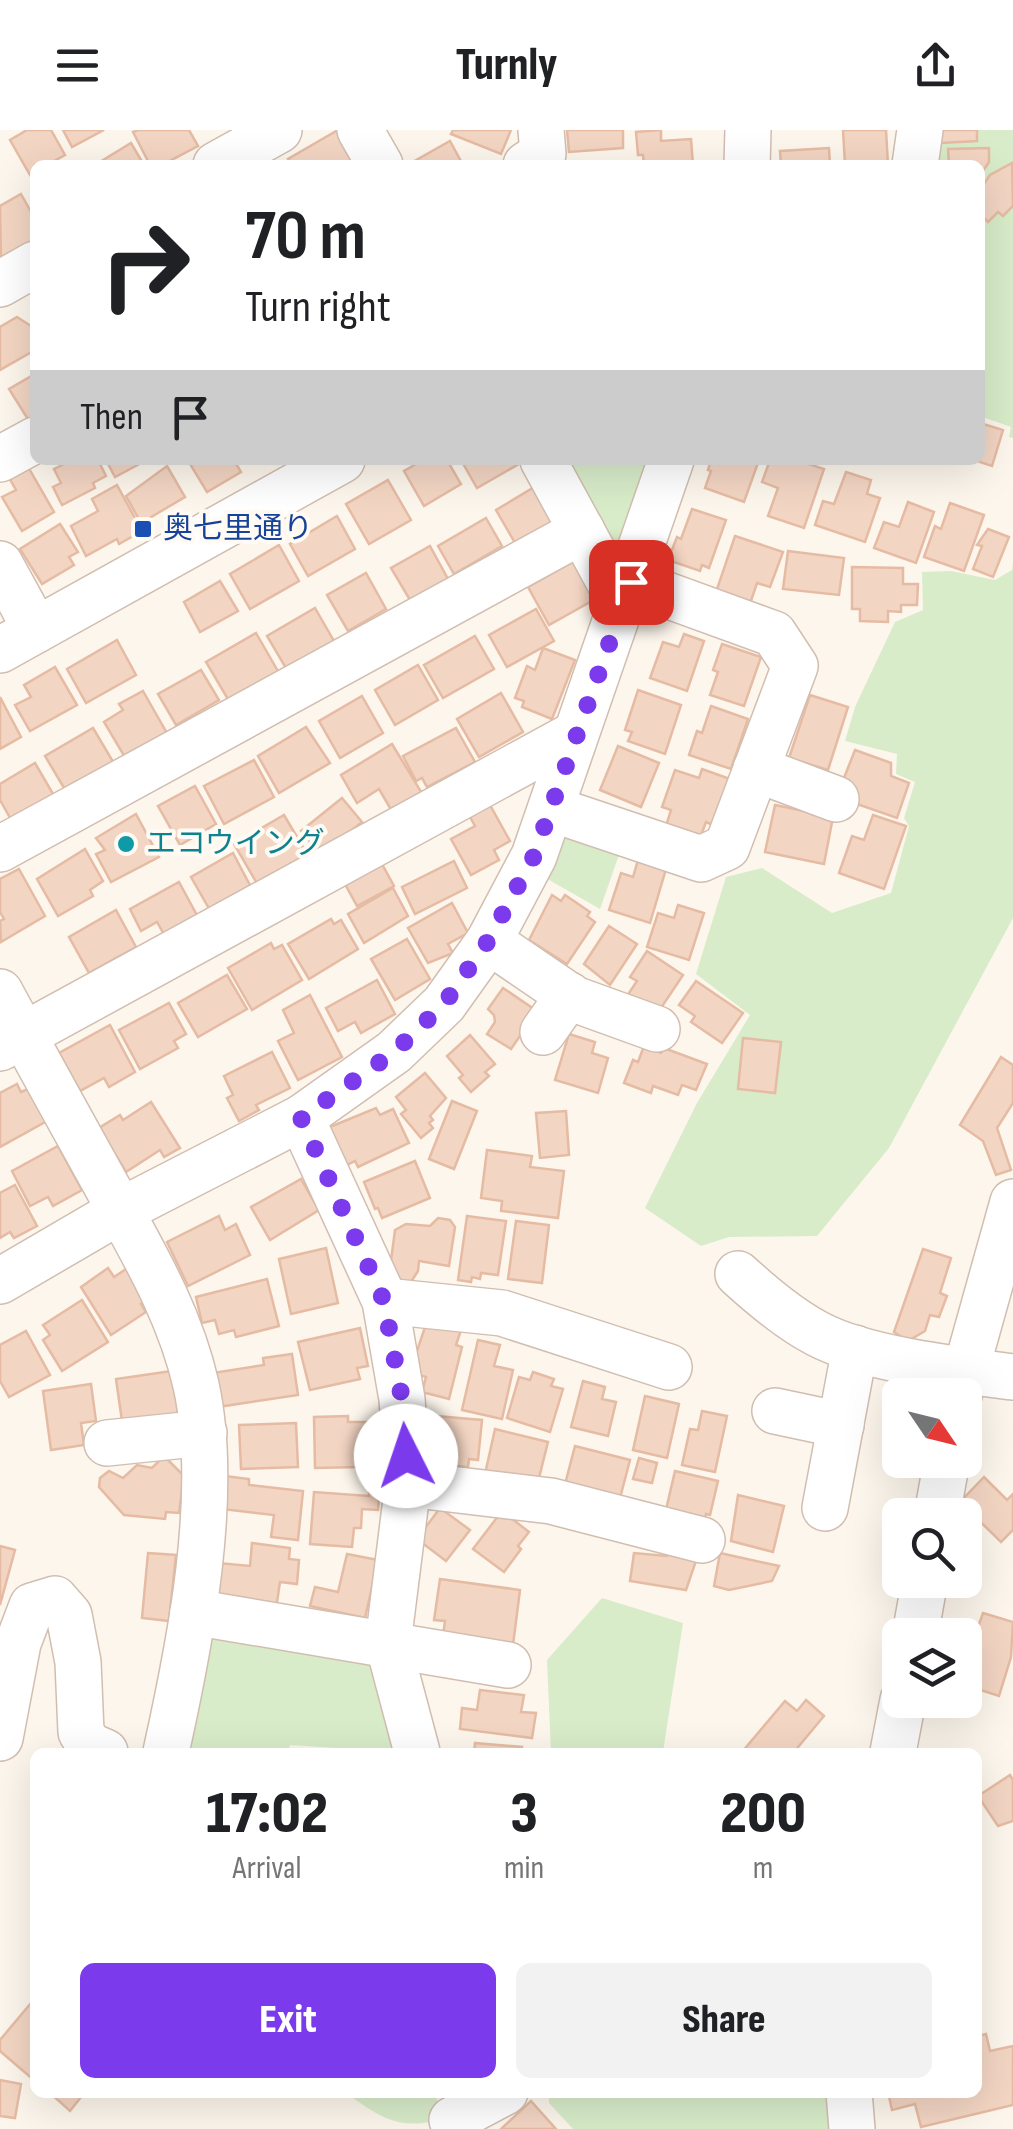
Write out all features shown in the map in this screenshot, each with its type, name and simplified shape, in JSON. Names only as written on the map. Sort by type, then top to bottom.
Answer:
[{"type":"street","points":[[225,160],[280,130]]},
{"type":"street","points":[[360,130],[377,160]]},
{"type":"street","points":[[533,160],[542,154],[540,130]]},
{"type":"street","points":[[747,160],[748,130]]},
{"type":"street","points":[[917,160],[920,130]]},
{"type":"street","points":[[0,284],[30,267]]},
{"type":"street","points":[[0,459],[30,443]]},
{"type":"street","points":[[0,564],[18,640],[333,465]]},
{"type":"street","points":[[545,465],[582,531],[626,594],[774,634],[795,666],[727,847],[701,860],[552,809]]},
{"type":"street","points":[[0,1281],[120,1211],[301,1118],[394,1052],[444,1004],[488,941],[534,856],[669,465]]},
{"type":"street","points":[[0,849],[582,531]]},
{"type":"street","points":[[12,1042],[575,734]]},
{"type":"street","points":[[756,769],[836,799]]},
{"type":"street","points":[[488,941],[569,995],[657,1030]]},
{"type":"street","points":[[0,992],[12,1042],[120,1211],[172,1306],[196,1384],[204,1434],[201,1533],[193,1612],[167,1748]]},
{"type":"street","points":[[543,1032],[569,995]]},
{"type":"street","points":[[301,1118],[384,1301],[402,1399],[408,1484],[388,1643],[417,1748]]},
{"type":"street","points":[[962,1378],[1013,1202]]},
{"type":"street","points":[[738,1274],[762,1296],[818,1334],[946,1378]]},
{"type":"street","points":[[384,1301],[502,1313],[669,1367]]},
{"type":"street","points":[[825,1508],[854,1348]]},
{"type":"street","points":[[982,1381],[1013,1377]]},
{"type":"street","points":[[774,1411],[841,1425]]},
{"type":"street","points":[[107,1443],[204,1434]]},
{"type":"street","points":[[408,1484],[550,1502],[702,1540]]},
{"type":"street","points":[[0,1738],[18,1643],[32,1606],[55,1600],[69,1614],[78,1662],[81,1732],[88,1745],[95,1748]]},
{"type":"street","points":[[193,1612],[508,1665]]},
{"type":"street","points":[[894,1748],[900,1718]]},
{"type":"street","points":[[452,2114],[491,2098]]},
{"type":"street","points":[[849,2098],[852,2129]]},
{"type":"green space","points":[[920,130],[1013,130],[1013,438],[1009,437],[1011,427],[985,418],[985,160],[931,160]]},
{"type":"green space","points":[[562,465],[647,465],[619,547],[609,552]]},
{"type":"green space","points":[[1013,562],[1013,918],[889,1148],[817,1236],[729,1237],[701,1246],[645,1208],[697,1103],[750,1015],[696,974],[726,877],[762,868],[832,913],[891,893],[909,826],[904,818],[915,782],[896,774],[897,754],[845,741],[855,707],[895,622],[923,610],[922,572],[951,571],[995,580],[1012,570]]},
{"type":"green space","points":[[575,832],[621,849],[600,909],[544,877],[559,837]]},
{"type":"green space","points":[[602,1598],[683,1623],[664,1748],[551,1748],[547,1660]]},
{"type":"green space","points":[[197,1632],[372,1661],[398,1748],[290,1745],[175,1748]]},
{"type":"green space","points":[[354,2098],[437,2098],[438,2109],[429,2122],[394,2121]]},
{"type":"green space","points":[[549,2098],[838,2098],[841,2129],[573,2129],[549,2103]]},
{"type":"building","points":[[27,130],[51,130],[65,155],[56,160],[30,160],[30,175],[10,140]]},
{"type":"building","points":[[63,130],[104,130],[72,147]]},
{"type":"building","points":[[189,130],[198,146],[171,160],[147,160],[133,132]]},
{"type":"building","points":[[338,130],[355,160],[289,160]]},
{"type":"building","points":[[453,130],[511,130],[501,154],[451,134]]},
{"type":"building","points":[[567,130],[623,130],[623,148],[569,152]]},
{"type":"building","points":[[661,130],[661,141],[691,139],[693,160],[644,160],[643,155],[638,155],[636,132]]},
{"type":"building","points":[[843,130],[886,130],[888,160],[845,160]]},
{"type":"building","points":[[940,130],[977,130],[977,141],[941,143]]},
{"type":"building","points":[[450,141],[460,160],[416,160]]},
{"type":"building","points":[[131,143],[141,160],[103,160]]},
{"type":"building","points":[[829,148],[830,160],[781,160],[780,151]]},
{"type":"building","points":[[989,148],[989,162],[985,168],[985,160],[949,160],[948,149]]},
{"type":"building","points":[[1012,163],[1013,206],[1003,216],[998,212],[988,222],[985,182],[990,175]]},
{"type":"building","points":[[21,194],[30,210],[30,245],[1,260],[0,206]]},
{"type":"building","points":[[17,317],[30,325],[30,353],[0,370],[0,327]]},
{"type":"building","points":[[30,377],[30,422],[9,389]]},
{"type":"building","points":[[985,425],[1003,430],[992,466],[985,464]]},
{"type":"building","points":[[27,465],[54,512],[22,531],[2,497],[16,490],[8,476]]},
{"type":"building","points":[[62,465],[100,465],[106,476],[93,483],[95,488],[62,505],[53,487],[61,483],[54,469]]},
{"type":"building","points":[[109,465],[138,465],[115,477]]},
{"type":"building","points":[[191,465],[237,465],[241,472],[207,492]]},
{"type":"building","points":[[414,465],[450,465],[461,484],[424,506],[404,471]]},
{"type":"building","points":[[464,465],[517,465],[477,488]]},
{"type":"building","points":[[710,465],[757,465],[744,502],[705,488],[711,471]]},
{"type":"building","points":[[768,465],[812,465],[824,469],[804,528],[768,516],[778,488],[762,482]]},
{"type":"building","points":[[167,466],[185,497],[141,523],[126,496]]},
{"type":"building","points":[[846,472],[871,480],[867,494],[880,498],[865,542],[815,525],[823,501],[834,504]]},
{"type":"building","points":[[388,480],[411,520],[369,544],[346,504]]},
{"type":"building","points":[[117,485],[142,531],[86,556],[71,526],[98,511],[92,499]]},
{"type":"building","points":[[536,486],[556,520],[515,543],[496,510]]},
{"type":"building","points":[[908,502],[934,512],[916,563],[874,548],[884,522],[899,527]]},
{"type":"building","points":[[950,503],[984,515],[964,571],[924,557],[935,526],[941,529]]},
{"type":"building","points":[[692,509],[726,520],[709,568],[702,565],[700,571],[668,560]]},
{"type":"building","points":[[337,516],[355,549],[308,576],[290,544]]},
{"type":"building","points":[[486,518],[502,546],[454,574],[438,546]]},
{"type":"building","points":[[60,524],[78,552],[69,557],[74,565],[42,584],[20,549]]},
{"type":"building","points":[[988,529],[1009,537],[993,577],[973,569],[982,546],[977,545]]},
{"type":"building","points":[[735,536],[783,552],[770,587],[757,583],[750,604],[716,592]]},
{"type":"building","points":[[279,545],[299,581],[250,609],[230,574]]},
{"type":"building","points":[[430,546],[448,579],[410,600],[391,568]]},
{"type":"building","points":[[788,551],[844,558],[839,595],[783,589]]},
{"type":"building","points":[[578,559],[599,597],[549,625],[528,587]]},
{"type":"building","points":[[852,567],[903,568],[903,584],[918,584],[917,605],[901,605],[901,612],[888,611],[888,622],[860,621],[860,609],[852,609]]},
{"type":"building","points":[[366,573],[386,609],[348,631],[327,595]]},
{"type":"building","points":[[220,581],[238,611],[200,632],[184,602]]},
{"type":"building","points":[[315,608],[338,648],[290,675],[267,636]]},
{"type":"building","points":[[536,609],[554,641],[507,667],[489,635]]},
{"type":"building","points":[[256,633],[279,673],[229,701],[206,662]]},
{"type":"building","points":[[684,634],[704,641],[687,691],[650,678],[663,642],[679,647]]},
{"type":"building","points":[[475,636],[494,669],[443,698],[424,665]]},
{"type":"building","points":[[117,640],[136,675],[86,703],[67,669]]},
{"type":"building","points":[[722,644],[761,657],[744,706],[710,695]]},
{"type":"building","points":[[543,648],[575,660],[552,719],[522,707],[524,701],[515,698],[527,666],[535,670]]},
{"type":"building","points":[[418,665],[438,700],[395,725],[375,690]]},
{"type":"building","points":[[55,667],[77,705],[30,731],[15,705],[31,697],[24,685]]},
{"type":"building","points":[[201,670],[219,700],[176,725],[158,694]]},
{"type":"building","points":[[638,690],[681,705],[665,754],[628,741],[632,732],[625,730]]},
{"type":"building","points":[[143,691],[168,735],[126,759],[104,722],[123,710],[119,704]]},
{"type":"building","points":[[501,693],[523,732],[479,757],[457,719]]},
{"type":"building","points":[[810,695],[848,707],[828,770],[789,758]]},
{"type":"building","points":[[362,696],[383,733],[340,758],[319,721]]},
{"type":"building","points":[[0,697],[21,737],[0,749]]},
{"type":"building","points":[[711,706],[748,719],[731,769],[689,755]]},
{"type":"building","points":[[306,727],[330,763],[279,793],[258,756]]},
{"type":"building","points":[[93,728],[115,765],[67,793],[45,756]]},
{"type":"building","points":[[456,728],[475,762],[427,787],[422,778],[416,781],[403,756]]},
{"type":"building","points":[[392,744],[423,795],[393,813],[379,789],[357,803],[341,775]]},
{"type":"building","points":[[618,746],[659,763],[641,807],[600,790]]},
{"type":"building","points":[[855,750],[891,763],[891,776],[909,783],[897,818],[851,802],[856,788],[842,783]]},
{"type":"building","points":[[254,760],[274,797],[224,824],[204,786]]},
{"type":"building","points":[[35,763],[56,799],[13,823],[0,800],[0,784]]},
{"type":"building","points":[[702,769],[730,779],[713,825],[706,822],[700,838],[666,826],[671,810],[662,807],[675,770],[699,778]]},
{"type":"building","points":[[195,786],[216,824],[180,845],[158,806]]},
{"type":"building","points":[[342,798],[362,822],[330,848],[318,852],[301,831]]},
{"type":"building","points":[[490,805],[510,841],[494,850],[499,860],[471,875],[451,839],[475,826],[470,817]]},
{"type":"building","points":[[775,805],[833,817],[824,864],[765,852]]},
{"type":"building","name":"エコウイング","points":[[136,814],[159,857],[111,882],[96,854],[105,850],[96,838]]},
{"type":"building","points":[[284,815],[309,857],[259,887],[234,844]]},
{"type":"building","points":[[873,815],[906,826],[884,889],[839,873],[852,836],[864,840]]},
{"type":"building","points":[[85,849],[103,881],[90,890],[93,896],[58,916],[37,879]]},
{"type":"building","points":[[233,853],[252,889],[211,912],[191,877]]},
{"type":"building","points":[[638,860],[666,869],[650,923],[609,910],[621,873],[633,877]]},
{"type":"building","points":[[454,861],[467,888],[415,914],[402,887]]},
{"type":"building","points":[[382,864],[394,886],[357,906],[345,884]]},
{"type":"building","points":[[19,869],[45,916],[1,942],[0,921],[4,919],[0,912],[0,879]]},
{"type":"building","points":[[179,882],[199,919],[166,938],[157,922],[141,931],[130,909]]},
{"type":"building","points":[[393,888],[408,916],[364,943],[348,914]]},
{"type":"building","points":[[552,895],[561,901],[565,895],[590,912],[587,916],[595,922],[567,964],[529,940]]},
{"type":"building","points":[[452,903],[468,933],[448,944],[453,953],[428,963],[408,928]]},
{"type":"building","points":[[678,905],[704,913],[689,960],[647,947],[658,913],[674,918]]},
{"type":"building","points":[[116,910],[136,947],[89,973],[69,937]]},
{"type":"building","points":[[331,919],[334,924],[341,920],[358,949],[309,979],[288,944]]},
{"type":"building","points":[[609,926],[637,944],[610,985],[584,964]]},
{"type":"building","points":[[407,939],[430,979],[395,1000],[371,959]]},
{"type":"building","points":[[271,943],[274,949],[282,945],[302,980],[252,1010],[228,968]]},
{"type":"building","points":[[647,951],[683,975],[657,1014],[625,999],[637,981],[630,977]]},
{"type":"building","points":[[227,975],[247,1009],[198,1037],[178,1003]]},
{"type":"building","points":[[377,980],[395,1014],[361,1033],[355,1022],[338,1031],[326,1008]]},
{"type":"building","points":[[696,981],[743,1013],[722,1043],[691,1022],[695,1016],[679,1005]]},
{"type":"building","points":[[503,988],[537,1011],[511,1049],[487,1034],[495,1022],[488,1009]]},
{"type":"building","points":[[310,995],[342,1057],[298,1080],[278,1041],[294,1033],[283,1010]]},
{"type":"building","points":[[169,1003],[186,1034],[174,1041],[178,1048],[140,1069],[119,1030]]},
{"type":"building","points":[[110,1025],[135,1072],[109,1087],[104,1078],[80,1091],[59,1053]]},
{"type":"building","points":[[569,1034],[595,1042],[592,1053],[608,1058],[598,1093],[555,1080]]},
{"type":"building","points":[[470,1035],[495,1064],[485,1072],[489,1076],[471,1092],[447,1056]]},
{"type":"building","points":[[743,1038],[781,1042],[775,1093],[738,1089]]},
{"type":"building","points":[[644,1046],[661,1053],[664,1048],[707,1064],[696,1090],[682,1085],[678,1095],[653,1086],[651,1093],[624,1083],[633,1060],[638,1062]]},
{"type":"building","points":[[272,1052],[290,1088],[256,1105],[259,1110],[239,1121],[227,1098],[233,1095],[224,1076]]},
{"type":"building","points":[[1001,1057],[1013,1065],[1013,1103],[997,1128],[1011,1170],[996,1175],[983,1141],[960,1125]]},
{"type":"building","points":[[425,1073],[446,1098],[430,1116],[433,1128],[421,1138],[401,1114],[406,1110],[396,1097]]},
{"type":"building","points":[[17,1084],[21,1092],[30,1088],[47,1121],[0,1147],[0,1093]]},
{"type":"building","points":[[452,1101],[477,1111],[454,1169],[429,1159]]},
{"type":"building","points":[[151,1102],[180,1148],[164,1157],[160,1150],[126,1172],[99,1128],[120,1115],[123,1120]]},
{"type":"building","points":[[376,1108],[380,1115],[393,1109],[409,1143],[358,1167],[355,1161],[343,1167],[325,1129]]},
{"type":"building","points":[[566,1111],[569,1155],[540,1158],[536,1113]]},
{"type":"building","points":[[58,1146],[82,1190],[53,1206],[48,1197],[30,1206],[12,1171]]},
{"type":"building","points":[[487,1150],[532,1156],[530,1167],[564,1171],[558,1218],[501,1211],[502,1201],[481,1198]]},
{"type":"building","points":[[415,1161],[430,1198],[382,1218],[364,1182]]},
{"type":"building","points":[[301,1179],[319,1210],[270,1240],[251,1207]]},
{"type":"building","points":[[15,1185],[37,1226],[14,1238],[10,1232],[0,1238],[0,1193]]},
{"type":"building","points":[[219,1216],[225,1230],[236,1224],[250,1255],[188,1286],[167,1242]]},
{"type":"building","points":[[467,1216],[506,1221],[498,1275],[481,1273],[480,1279],[472,1277],[471,1282],[458,1280]]},
{"type":"building","points":[[438,1218],[450,1220],[455,1227],[449,1266],[419,1261],[411,1282],[394,1280],[390,1268],[395,1230],[406,1224],[430,1226]]},
{"type":"building","points":[[516,1221],[549,1225],[542,1283],[508,1279]]},
{"type":"building","points":[[326,1248],[338,1303],[291,1314],[279,1259]]},
{"type":"building","points":[[923,1249],[951,1258],[940,1293],[947,1296],[939,1317],[930,1315],[925,1331],[908,1341],[894,1332]]},
{"type":"building","points":[[129,1267],[150,1299],[141,1304],[146,1312],[111,1335],[81,1287],[108,1268],[114,1277]]},
{"type":"building","points":[[267,1279],[279,1326],[236,1337],[234,1330],[219,1334],[215,1320],[202,1323],[196,1297]]},
{"type":"building","points":[[82,1300],[108,1342],[62,1371],[43,1340],[50,1335],[43,1325]]},
{"type":"building","points":[[427,1321],[461,1330],[456,1345],[462,1347],[449,1399],[422,1392],[426,1377],[410,1372]]},
{"type":"building","points":[[360,1328],[368,1366],[357,1368],[360,1379],[310,1390],[298,1342]]},
{"type":"building","points":[[26,1331],[50,1375],[9,1397],[0,1381],[0,1345]]},
{"type":"building","points":[[478,1340],[500,1345],[494,1366],[513,1370],[502,1419],[462,1410]]},
{"type":"building","points":[[292,1354],[298,1395],[218,1407],[213,1373],[264,1365],[263,1358]]},
{"type":"building","points":[[172,1371],[179,1420],[123,1428],[116,1379]]},
{"type":"building","points":[[533,1372],[554,1379],[551,1386],[563,1389],[550,1432],[507,1418],[519,1377],[530,1380]]},
{"type":"building","points":[[583,1381],[605,1387],[602,1399],[616,1402],[608,1436],[571,1427]]},
{"type":"building","points":[[91,1384],[96,1421],[81,1423],[84,1445],[51,1450],[43,1391]]},
{"type":"building","points":[[645,1396],[679,1404],[667,1458],[633,1450]]},
{"type":"building","points":[[702,1411],[727,1416],[715,1472],[682,1465],[690,1429],[698,1430]]},
{"type":"building","points":[[348,1416],[348,1422],[375,1422],[375,1432],[369,1440],[360,1440],[361,1467],[315,1468],[314,1417]]},
{"type":"building","points":[[436,1416],[482,1420],[478,1460],[469,1459],[468,1467],[420,1463],[424,1431],[435,1432]]},
{"type":"building","points":[[296,1423],[298,1467],[241,1469],[239,1425]]},
{"type":"building","points":[[495,1429],[548,1442],[537,1486],[485,1474]]},
{"type":"building","points":[[575,1446],[630,1460],[619,1502],[564,1488]]},
{"type":"building","points":[[164,1456],[184,1476],[179,1513],[166,1512],[165,1519],[124,1515],[99,1487],[100,1478],[109,1471],[123,1478],[137,1465],[152,1468]]},
{"type":"building","points":[[639,1458],[657,1463],[652,1483],[633,1479]]},
{"type":"building","points":[[675,1471],[718,1481],[710,1515],[706,1514],[704,1522],[665,1514]]},
{"type":"building","points":[[225,1476],[249,1479],[249,1485],[303,1491],[298,1540],[271,1537],[274,1515],[222,1509]]},
{"type":"building","points":[[984,1477],[1007,1500],[1013,1494],[1013,1530],[1001,1542],[982,1523],[982,1498],[964,1498]]},
{"type":"building","points":[[369,1480],[388,1482],[387,1498],[379,1497],[378,1510],[362,1509],[361,1528],[354,1528],[352,1547],[310,1544],[314,1492],[369,1496]]},
{"type":"building","points":[[738,1495],[784,1506],[773,1552],[731,1541]]},
{"type":"building","points":[[440,1508],[470,1530],[446,1561],[417,1539]]},
{"type":"building","points":[[502,1511],[529,1532],[504,1572],[473,1549]]},
{"type":"building","points":[[252,1543],[290,1548],[289,1559],[299,1560],[297,1584],[280,1582],[276,1609],[215,1602],[219,1563],[250,1566]]},
{"type":"building","points":[[0,1546],[15,1550],[0,1605]]},
{"type":"building","points":[[669,1547],[699,1552],[686,1590],[630,1581],[634,1553],[667,1556]]},
{"type":"building","points":[[148,1553],[176,1555],[169,1621],[142,1618]]},
{"type":"building","points":[[720,1553],[779,1566],[772,1581],[729,1590],[714,1586]]},
{"type":"building","points":[[347,1554],[378,1560],[365,1618],[310,1606],[315,1587],[338,1592]]},
{"type":"building","points":[[440,1579],[520,1590],[513,1645],[443,1636],[445,1621],[434,1620]]},
{"type":"building","points":[[983,1613],[1013,1622],[1011,1657],[999,1696],[982,1690]]},
{"type":"building","points":[[480,1690],[524,1695],[521,1712],[536,1713],[532,1738],[460,1729],[462,1708],[477,1710]]},
{"type":"building","points":[[806,1700],[824,1716],[797,1748],[745,1748],[785,1701],[797,1711]]},
{"type":"building","points":[[475,1743],[522,1747],[522,1748],[474,1748]]},
{"type":"building","points":[[1010,1775],[1013,1821],[998,1826],[982,1802],[982,1793]]},
{"type":"building","points":[[30,2004],[30,2077],[0,2051],[0,2040]]},
{"type":"building","points":[[986,2034],[990,2051],[1013,2046],[1013,2105],[921,2127],[915,2104],[892,2110],[889,2098],[982,2098],[982,2035]]},
{"type":"building","points":[[0,2080],[21,2084],[15,2118],[0,2116]]},
{"type":"building","points":[[56,2098],[80,2098],[70,2111]]},
{"type":"building","points":[[531,2101],[556,2129],[501,2129]]},
{"type":"place","name":"奥七里通り","points":[[143,529]]},
{"type":"place","name":"エコウイング","points":[[126,844]]},
{"type":"route","points":[[406,1456],[402,1399],[384,1301],[301,1118],[394,1052],[444,1004],[488,941],[534,856],[631,582]]}]
